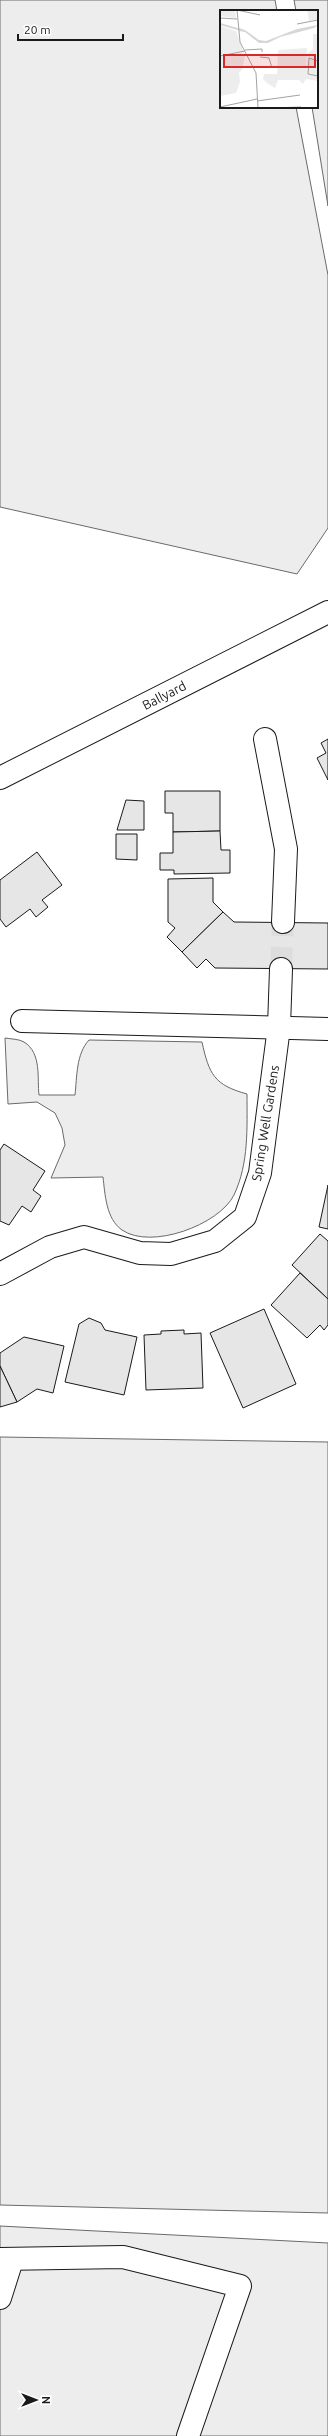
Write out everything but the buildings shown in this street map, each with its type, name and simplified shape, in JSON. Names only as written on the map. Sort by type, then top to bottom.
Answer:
[{"type":"street","name":"Ballyard","points":[[0,778],[328,612]]},
{"type":"street","points":[[265,739],[286,849],[283,922]]},
{"type":"street","name":"Spring Well Gardens","points":[[0,1274],[50,1248],[84,1238],[140,1253],[171,1254],[215,1241],[245,1217],[260,1173],[279,1027],[281,969]]},
{"type":"street","points":[[22,1021],[328,1029]]},
{"type":"street","points":[[0,2298],[6,2259],[123,2257],[240,2286],[188,2436]]},
{"type":"shaded area","points":[[0,0],[275,0],[277,10],[220,10],[220,108],[296,108],[328,275],[328,528],[297,574],[0,507]]},
{"type":"shaded area","points":[[294,0],[328,0],[328,206],[312,108],[318,108],[318,10],[296,10]]},
{"type":"shaded area","points":[[5,1038],[24,1042],[34,1053],[38,1067],[39,1095],[75,1095],[79,1059],[89,1040],[202,1042],[207,1062],[215,1077],[227,1087],[247,1094],[245,1158],[239,1183],[234,1195],[226,1206],[214,1216],[200,1225],[183,1231],[166,1236],[150,1237],[135,1235],[122,1230],[109,1213],[103,1177],[51,1178],[65,1145],[62,1128],[55,1113],[37,1102],[8,1104]]},
{"type":"shaded area","points":[[0,1437],[328,1442],[328,2213],[0,2205]]},
{"type":"shaded area","points":[[0,2226],[328,2243],[328,2436],[0,2436]]},
{"type":"tunnel","points":[[281,969],[283,922]]}]
